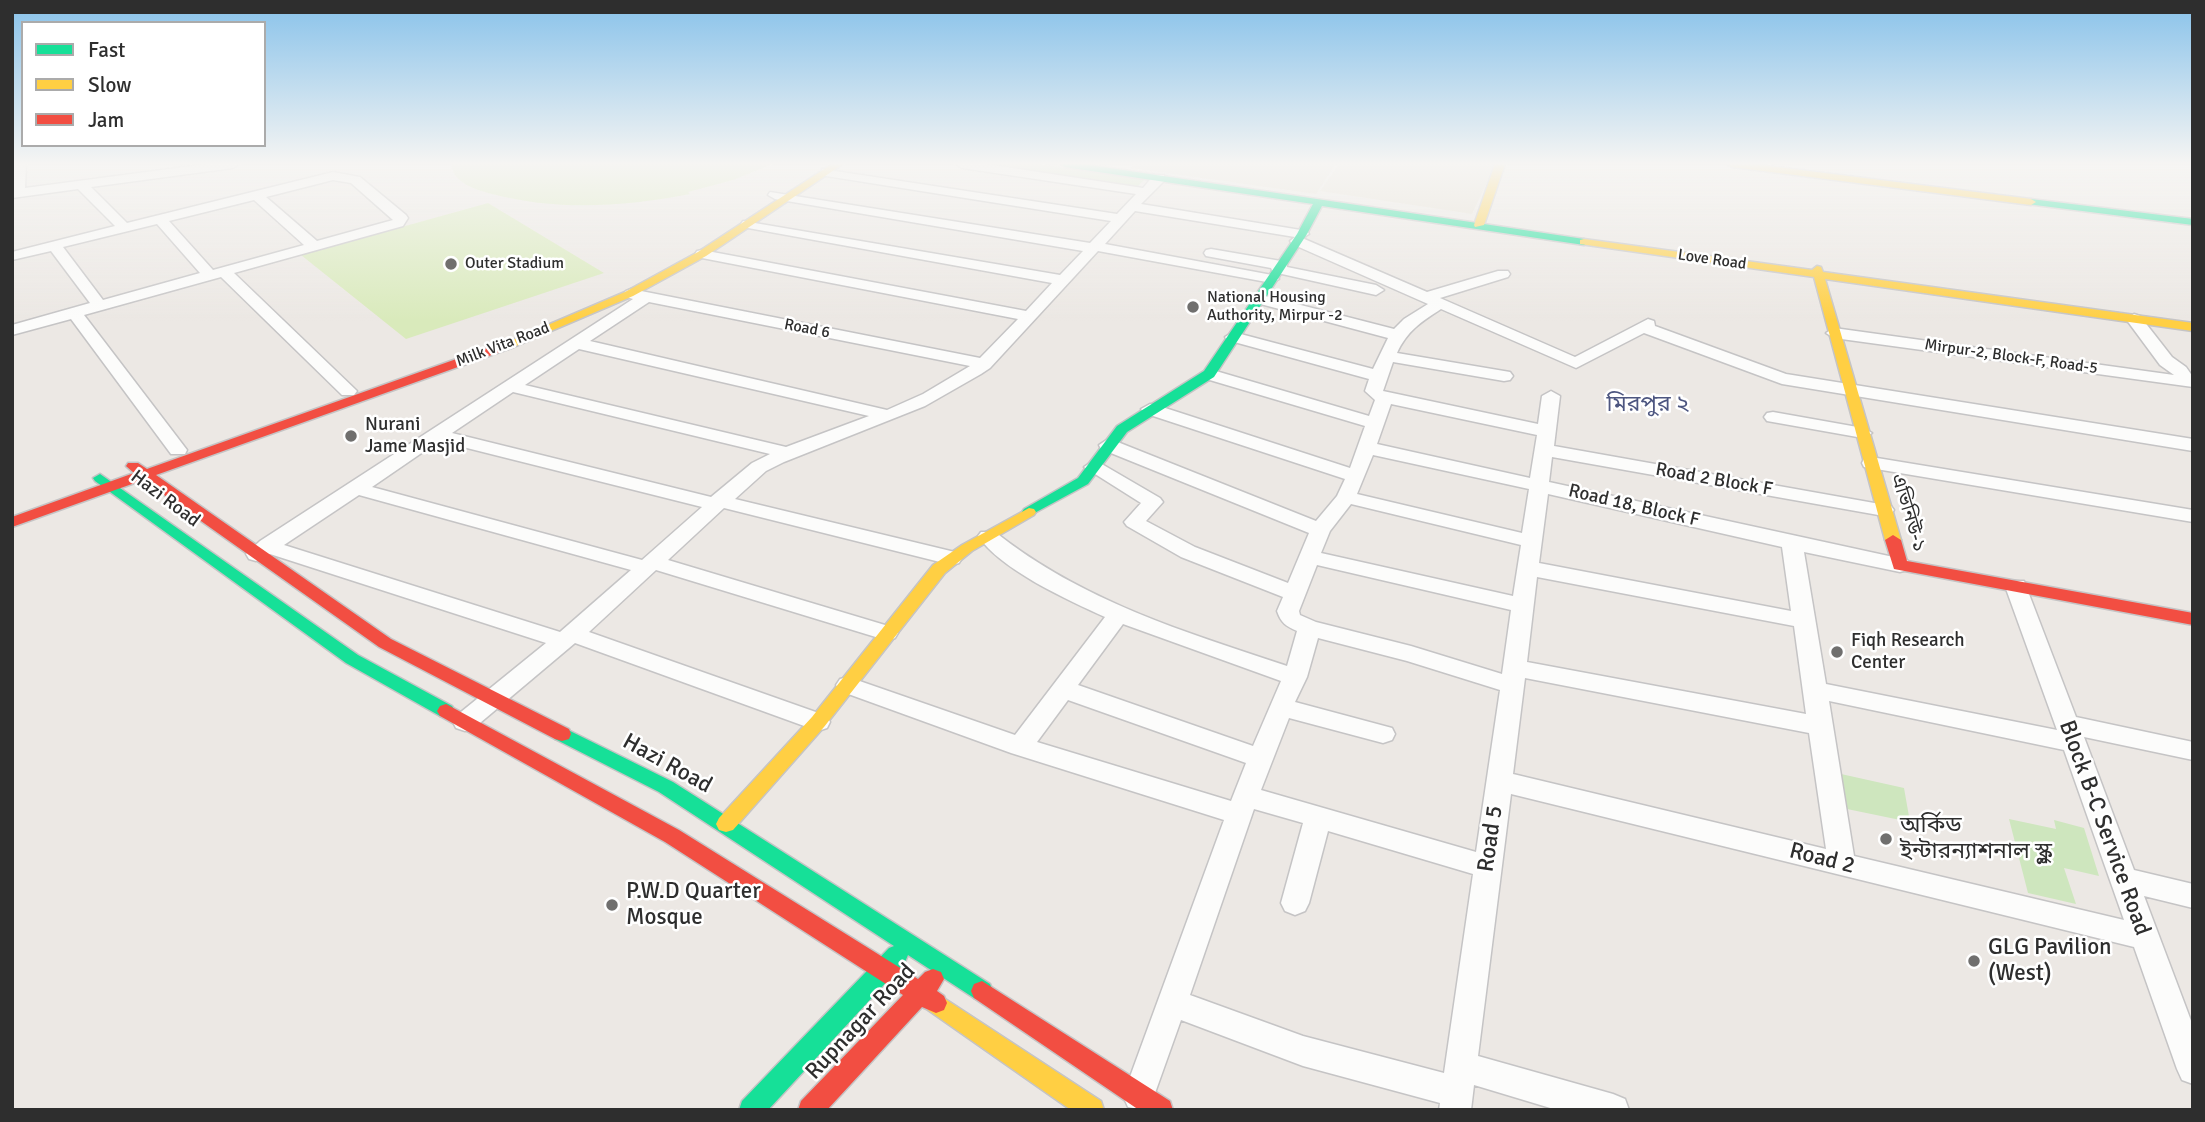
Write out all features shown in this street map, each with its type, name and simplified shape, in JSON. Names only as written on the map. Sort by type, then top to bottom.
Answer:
[{"type":"street","points":[[113,216],[123,227]]},
{"type":"street","points":[[13,254],[163,216]]},
{"type":"street","points":[[280,216],[314,246]]},
{"type":"street","points":[[12,330],[398,223],[401,218],[399,216]]},
{"type":"street","name":"Milk Vita Road","points":[[261,550],[575,343],[630,294],[689,251],[748,216]]},
{"type":"street","name":"Milk Vita Road","points":[[12,522],[138,470],[436,371],[525,338],[630,294],[702,254],[758,216]]},
{"type":"street","points":[[901,216],[963,227],[1098,243],[1277,271],[1376,290]]},
{"type":"street","points":[[963,227],[975,216]]},
{"type":"street","points":[[465,722],[568,638],[759,467],[785,452],[887,415],[949,387],[984,364],[1123,216]]},
{"type":"street","points":[[1149,216],[1299,238],[1576,363],[1646,326],[1769,377],[2193,445]]},
{"type":"street","points":[[726,824],[818,722],[939,569],[988,536],[1083,481],[1122,429],[1209,374],[1311,216]]},
{"type":"street","name":"Love Road","points":[[1435,216],[1480,222]]},
{"type":"street","name":"Love Road","points":[[1442,216],[2134,319],[2193,324]]},
{"type":"street","points":[[1480,222],[1482,216]]},
{"type":"street","points":[[2155,216],[2193,222]]},
{"type":"street","points":[[159,218],[348,391]]},
{"type":"street","points":[[748,225],[1063,280]]},
{"type":"street","points":[[54,245],[100,306]]},
{"type":"street","points":[[702,254],[1029,316]]},
{"type":"street","name":"Love Road","points":[[1817,272],[2193,324]]},
{"type":"street","name":"এভিনিউ-১","points":[[1817,272],[1900,565],[2193,619]]},
{"type":"street","points":[[1503,274],[1434,300],[1397,335],[1374,391],[1384,399],[1368,448],[1346,497],[1320,530],[1288,611],[1291,619],[1309,628],[1513,676],[1821,726]]},
{"type":"street","name":"Milk Vita Road","points":[[138,470],[178,450],[630,294]]},
{"type":"street","name":"Road 6","points":[[630,294],[984,364]]},
{"type":"street","points":[[1258,299],[1397,335]]},
{"type":"street","points":[[75,313],[178,450]]},
{"type":"street","points":[[2134,319],[2166,361],[2188,378]]},
{"type":"street","name":"Mirpur-2, Block-F, Road-5","points":[[1834,333],[2188,378]]},
{"type":"street","points":[[1233,337],[1378,376]]},
{"type":"street","points":[[575,343],[887,415]]},
{"type":"street","points":[[1387,356],[1504,376]]},
{"type":"street","points":[[1209,374],[1375,423]]},
{"type":"street","points":[[509,386],[785,452]]},
{"type":"street","name":"Road 5","points":[[1457,1089],[1551,396]]},
{"type":"street","name":"Road 2 Block F","points":[[1384,399],[1545,441],[1885,510]]},
{"type":"street","points":[[1150,409],[1356,476]]},
{"type":"street","points":[[1773,417],[1863,433]]},
{"type":"street","points":[[436,435],[952,558]]},
{"type":"street","points":[[1108,445],[1320,530]]},
{"type":"street","name":"Road 18, Block F","points":[[1368,448],[1539,484],[1792,544],[1900,565]]},
{"type":"street","points":[[1871,463],[2193,516]]},
{"type":"street","points":[[1093,467],[1153,502],[1134,522],[1188,552],[1296,594]]},
{"type":"street","name":"Hazi Road","points":[[138,470],[261,550],[385,643],[666,787],[909,942],[1150,1103]]},
{"type":"street","name":"Milk Vita Road","points":[[12,508],[106,482]]},
{"type":"street","name":"Hazi Road","points":[[106,482],[224,570],[352,659],[672,836],[885,969],[1092,1110]]},
{"type":"street","points":[[355,488],[648,565],[887,633]]},
{"type":"street","points":[[1346,497],[1531,541]]},
{"type":"street","points":[[988,536],[1051,582],[1119,614],[1295,677]]},
{"type":"street","points":[[1792,544],[1842,864]]},
{"type":"street","points":[[261,550],[568,638],[818,722]]},
{"type":"street","points":[[1310,557],[1523,605]]},
{"type":"street","points":[[1528,568],[1804,621]]},
{"type":"street","name":"Block B-C Service Road","points":[[2016,586],[2193,1069]]},
{"type":"street","points":[[1020,746],[1119,614]]},
{"type":"street","points":[[1150,1103],[1174,1003],[1260,758],[1295,677],[1309,628]]},
{"type":"street","points":[[848,685],[1020,746],[1243,805],[1318,817],[1487,867]]},
{"type":"street","points":[[1063,689],[1260,758]]},
{"type":"street","points":[[1815,690],[2070,734],[2193,751]]},
{"type":"street","points":[[1281,707],[1383,734]]},
{"type":"street","name":"Road 2","points":[[1499,781],[2144,937]]},
{"type":"street","points":[[1294,903],[1318,817]]},
{"type":"street","points":[[2123,879],[2193,895]]},
{"type":"street","points":[[751,1110],[909,942]]},
{"type":"street","name":"Rupnagar Road","points":[[816,1108],[945,966]]},
{"type":"street","points":[[1174,1003],[1303,1051],[1457,1089],[1613,1110]]},
{"type":"green space","name":"Outer Stadium","points":[[440,216],[510,216],[604,273],[406,339],[301,255]]},
{"type":"green space","points":[[1841,774],[1904,788],[1910,822],[1847,809]]},
{"type":"green space","points":[[2009,819],[2056,829],[2054,820],[2084,828],[2099,876],[2064,868],[2076,904],[2028,893]]},
{"type":"traffic: fast","points":[[1029,512],[1083,481],[1122,429],[1209,374],[1311,216]]},
{"type":"traffic: fast","points":[[1413,216],[1584,242]]},
{"type":"traffic: fast","points":[[2147,216],[2193,222]]},
{"type":"traffic: fast","points":[[100,478],[352,659],[446,711]]},
{"type":"traffic: fast","points":[[562,734],[666,787],[982,991]]},
{"type":"traffic: fast","points":[[751,1110],[897,955]]},
{"type":"traffic: slow","points":[[507,345],[629,294],[702,254],[759,216]]},
{"type":"traffic: slow","points":[[1479,225],[1482,216]]},
{"type":"traffic: slow","points":[[1584,242],[2193,327]]},
{"type":"traffic: slow","points":[[1817,269],[1893,540]]},
{"type":"traffic: slow","points":[[726,824],[818,722],[939,569],[967,548],[1029,512]]},
{"type":"traffic: slow","points":[[936,1003],[1092,1110]]},
{"type":"traffic: jam","points":[[12,522],[507,345]]},
{"type":"traffic: jam","points":[[133,466],[385,643],[562,734]]},
{"type":"traffic: jam","points":[[1893,540],[1900,565],[2193,619]]},
{"type":"traffic: jam","points":[[446,711],[672,836],[936,1003]]},
{"type":"traffic: jam","points":[[810,1110],[933,979]]},
{"type":"traffic: jam","points":[[982,991],[1161,1110]]},
{"type":"place","name":"Outer Stadium","points":[[451,264]]},
{"type":"place","name":"National Housing Authority, Mirpur -2","points":[[1193,307]]},
{"type":"place","name":"Nurani Jame Masjid","points":[[351,436]]},
{"type":"place","name":"Fiqh Research Center","points":[[1837,652]]},
{"type":"place","name":"অর্কিড ইন্টারন্যাশনাল স্কুল","points":[[1886,839]]},
{"type":"place","name":"P.W.D Quarter Mosque","points":[[612,905]]},
{"type":"place","name":"GLG Pavilion (West)","points":[[1974,961]]},
{"type":"district","name":"মিরপুর ২","points":[[1648,405]]}]
